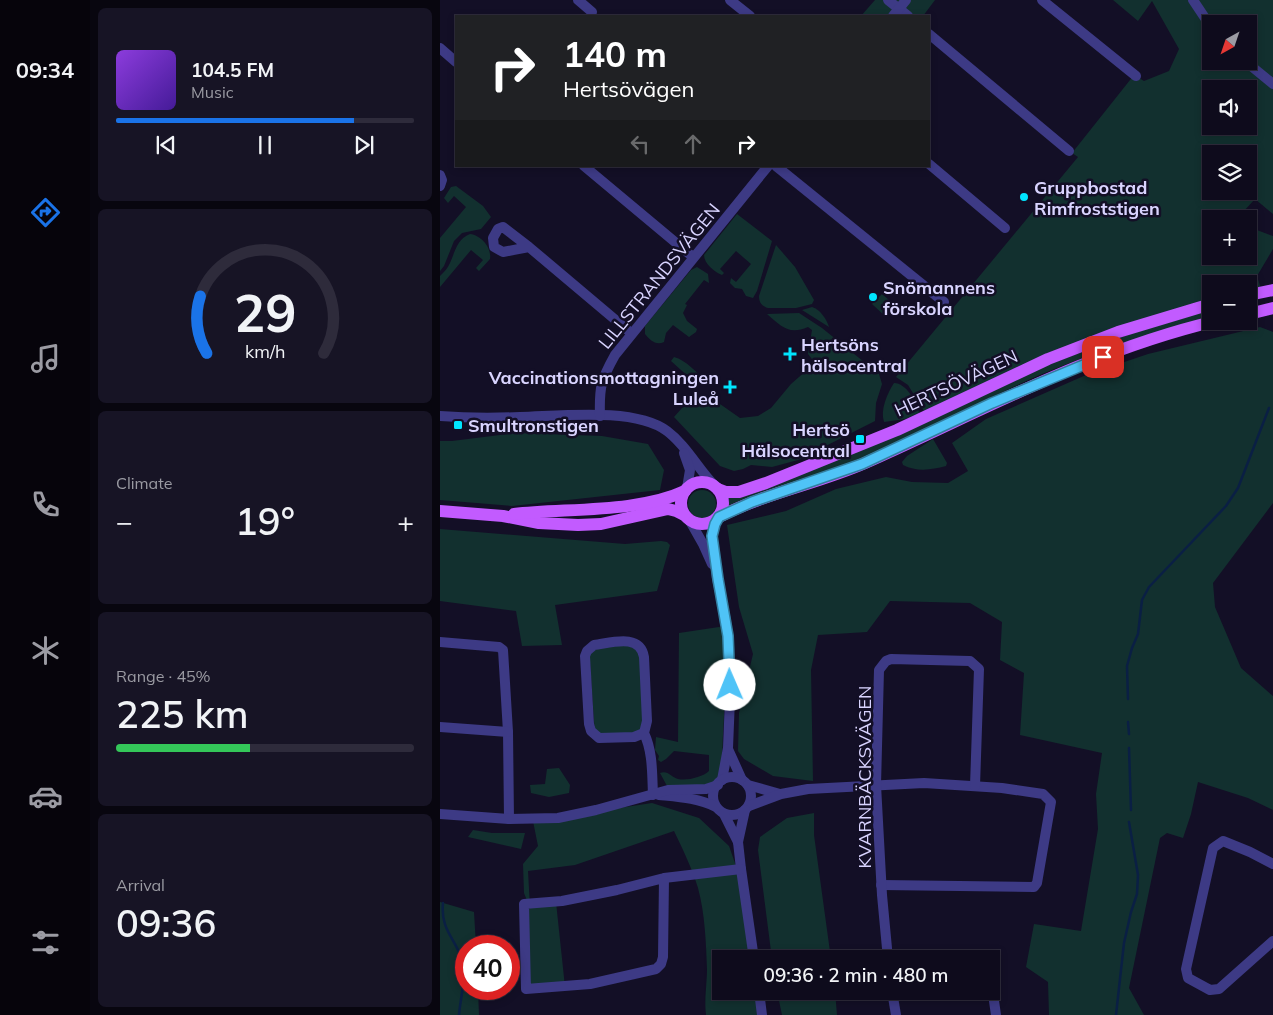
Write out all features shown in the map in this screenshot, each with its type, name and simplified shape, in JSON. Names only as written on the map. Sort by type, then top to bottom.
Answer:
[{"type":"main road","points":[[1257,293],[1273,290]]},
{"type":"main road","name":"HERTSÖVÄGEN","points":[[716,487],[726,492],[738,492],[766,484],[897,430],[1048,359],[1118,332],[1202,307]]},
{"type":"main road","points":[[1257,312],[1273,308]]},
{"type":"main road","name":"HERTSÖVÄGEN","points":[[718,518],[752,502],[862,464],[992,403],[1072,369],[1149,340],[1202,325]]},
{"type":"main road","points":[[440,511],[503,516],[539,523],[578,525],[601,524],[652,511],[668,509],[676,510],[702,525],[718,518],[724,505],[722,496],[716,487],[701,482],[692,484],[686,490],[658,501],[503,516]]},
{"type":"main road","points":[[686,490],[681,503],[687,518]]},
{"type":"street","points":[[578,0],[592,12]]},
{"type":"street","points":[[730,0],[749,15]]},
{"type":"street","points":[[888,0],[896,12],[906,0]]},
{"type":"street","points":[[1042,0],[1136,76]]},
{"type":"street","points":[[1193,0],[1203,15]]},
{"type":"street","points":[[930,35],[1069,151]]},
{"type":"street","points":[[440,48],[455,61]]},
{"type":"street","points":[[1256,70],[1273,84]]},
{"type":"street","points":[[930,165],[1005,228]]},
{"type":"street","points":[[585,167],[693,257]]},
{"type":"street","name":"LILLSTRANDSVÄGEN","points":[[600,416],[599,392],[604,376],[615,354],[767,167]]},
{"type":"street","points":[[777,167],[944,302]]},
{"type":"street","points":[[440,175],[442,180],[440,186]]},
{"type":"street","points":[[529,247],[631,333]]},
{"type":"street","points":[[440,416],[600,416],[634,418],[667,430],[689,453],[716,487]]},
{"type":"street","points":[[682,447],[690,470],[686,490]]},
{"type":"street","points":[[687,518],[708,555],[718,579]]},
{"type":"street","points":[[718,518],[712,536],[726,620],[730,660],[728,748],[720,782],[714,796],[738,842]]},
{"type":"street","points":[[440,642],[499,647],[503,650],[508,732],[509,819]]},
{"type":"street","points":[[644,733],[634,737],[599,738],[591,731],[585,656],[594,645],[634,643],[640,648],[644,657],[647,721],[644,733],[648,742],[653,795]]},
{"type":"street","name":"KVARNBÄCKSVÄGEN","points":[[887,950],[881,885],[876,785],[879,670],[886,661],[891,659],[970,661],[979,670],[975,786]]},
{"type":"street","points":[[440,727],[508,732]]},
{"type":"street","points":[[728,748],[752,796],[738,842],[753,950]]},
{"type":"street","points":[[440,814],[509,819],[573,815],[668,790],[706,788],[732,777],[760,790],[781,794]]},
{"type":"street","points":[[653,795],[689,798],[707,802],[729,815],[737,815],[747,808],[781,794],[818,788],[924,783],[975,786],[1043,794],[1052,802],[1037,883],[1034,887],[881,885]]},
{"type":"street","points":[[1273,864],[1223,841],[1213,848],[1186,969],[1188,978],[1210,990],[1219,989],[1273,941]]},
{"type":"street","points":[[664,878],[663,957],[662,964],[656,969],[590,984],[526,989],[524,904],[562,901],[664,878],[741,869]]},
{"type":"street","points":[[760,1000],[762,1015]]},
{"type":"street","points":[[894,1000],[896,1015]]},
{"type":"street","points":[[994,1000],[996,1015]]},
{"type":"green space","points":[[875,0],[935,0],[924,15],[862,15]]},
{"type":"green space","points":[[1113,0],[1273,0],[1273,214],[1256,200],[1257,145],[1202,145],[1202,200],[1254,200],[1245,210],[1202,210],[1202,265],[1257,265],[1257,230],[1273,236],[1273,249],[1257,276],[1202,275],[1202,308],[1110,336],[927,416],[908,385],[896,377],[1078,157],[1072,153],[1134,75],[1144,81],[1169,71],[1179,49],[1152,1],[1138,21]]},
{"type":"green space","points":[[456,186],[483,206],[491,217],[481,229],[462,233],[454,241],[444,266],[440,271],[440,238],[466,207],[454,196],[448,203],[444,198],[451,187]]},
{"type":"green space","points":[[737,214],[772,241],[757,291],[753,298],[746,296],[742,289],[735,288],[730,283],[731,278],[736,282],[751,264],[736,251],[720,269],[724,273],[722,275],[710,267],[704,258],[704,255]]},
{"type":"green space","points":[[470,234],[482,239],[489,251],[490,259],[479,271],[476,268],[483,260],[471,250],[440,287],[440,276],[448,267],[459,242]]},
{"type":"green space","points":[[776,245],[795,267],[814,300],[812,304],[796,308],[768,308],[760,302],[759,296]]},
{"type":"green space","points":[[697,267],[708,274],[709,283],[704,280],[685,304],[687,305],[683,313],[687,321],[697,329],[696,332],[689,337],[673,325],[666,333],[664,342],[653,342],[645,334],[645,326],[691,270]]},
{"type":"green space","points":[[1257,276],[1262,292],[1257,294]]},
{"type":"green space","points":[[882,294],[896,306],[886,317],[872,304]]},
{"type":"green space","points":[[812,307],[823,315],[829,327],[802,310]]},
{"type":"green space","points":[[799,313],[822,328],[879,374],[882,384],[876,403],[875,421],[798,460],[772,467],[751,465],[734,471],[720,466],[674,417],[682,408],[695,399],[707,406],[710,397],[740,418],[758,416],[771,408],[791,384],[815,363],[808,354],[812,330],[808,327],[791,330],[777,323],[767,314]]},
{"type":"green space","points":[[1202,313],[1202,320],[1126,343],[1042,374],[891,446],[727,507],[726,496],[1040,368],[1130,334]]},
{"type":"green space","points":[[1257,328],[1273,332],[1273,503],[1213,583],[1215,607],[1241,668],[1273,696],[1273,810],[1248,798],[1198,782],[1191,814],[1183,838],[1167,833],[1160,838],[1129,988],[1144,1015],[1049,1015],[1048,982],[1026,967],[1034,924],[1081,931],[1098,829],[1096,794],[1102,753],[1020,735],[1024,673],[1000,660],[1002,622],[970,603],[890,601],[867,632],[818,635],[811,670],[813,781],[773,776],[744,759],[738,751],[739,713],[753,654],[739,607],[727,525],[786,511],[836,489],[886,477],[912,482],[948,483],[968,471],[952,443],[986,419],[1086,375],[1148,354],[1248,330],[1257,330]]},
{"type":"green space","points":[[674,357],[687,364],[706,381],[711,376],[714,378],[708,383],[691,379],[671,361]]},
{"type":"green space","points":[[894,383],[903,386],[907,390],[916,404],[919,413],[905,419],[884,422],[885,402]]},
{"type":"green space","points":[[517,433],[602,436],[648,444],[664,470],[660,490],[512,506],[440,500],[440,441]]},
{"type":"green space","points":[[933,439],[947,463],[946,466],[924,470],[903,465],[902,462],[907,456]]},
{"type":"green space","points":[[702,490],[712,494],[716,504],[712,514],[702,518],[692,514],[688,504],[692,494]]},
{"type":"green space","points":[[440,529],[625,544],[661,541],[667,542],[670,545],[657,591],[555,605],[562,645],[522,646],[516,611],[440,601]]},
{"type":"green space","points":[[722,628],[724,641],[725,695],[719,776],[712,783],[707,784],[667,786],[660,773],[665,772],[678,779],[690,779],[699,777],[709,771],[709,755],[674,751],[661,762],[658,760],[659,756],[655,750],[656,737],[678,742],[679,633]]},
{"type":"green space","points":[[629,641],[642,648],[643,733],[595,736],[589,648]]},
{"type":"green space","points":[[559,768],[570,785],[569,793],[549,797],[531,793],[530,785],[545,784],[547,769]]},
{"type":"green space","points":[[652,803],[699,818],[729,846],[742,883],[752,950],[712,950],[712,1000],[759,1000],[761,1015],[706,1015],[706,938],[702,908],[693,873],[674,831],[575,865],[528,871],[530,907],[556,902],[565,987],[527,989],[525,913],[530,908],[524,893],[523,864],[538,846],[533,821]]},
{"type":"green space","points":[[814,813],[814,835],[830,950],[771,950],[758,850],[760,837],[787,818]]},
{"type":"green space","points":[[473,830],[492,833],[525,833],[521,849],[468,837]]},
{"type":"green space","points":[[440,902],[474,912],[475,935],[455,935],[455,1000],[478,1000],[479,1015],[440,1015]]},
{"type":"green space","points":[[779,1000],[836,1000],[837,1015],[782,1015]]},
{"type":"waterway","points":[[1128,699],[1127,666],[1138,634],[1142,600],[1149,587],[1226,506],[1238,488],[1269,408]]},
{"type":"waterway","points":[[1128,722],[1129,734]]},
{"type":"waterway","points":[[1129,748],[1131,810]]},
{"type":"waterway","points":[[1116,1015],[1124,943],[1137,894],[1138,875],[1129,822]]},
{"type":"waterway","points":[[443,903],[444,921],[461,956],[464,970],[459,1015]]},
{"type":"place","name":"Gruppbostad Rimfroststigen","points":[[1024,197]]},
{"type":"place","name":"Snömannens förskola","points":[[873,297]]},
{"type":"place","name":"Hertsöns hälsocentral","points":[[790,354]]},
{"type":"place","name":"Vaccinationsmottagningen Luleå","points":[[730,387]]},
{"type":"place","name":"Smultronstigen","points":[[458,425]]},
{"type":"place","name":"Hertsö Hälsocentral","points":[[860,439]]},
{"type":"route","points":[[730,685],[728,636],[712,536],[719,517],[752,502],[862,464],[992,403],[1103,357]]}]
